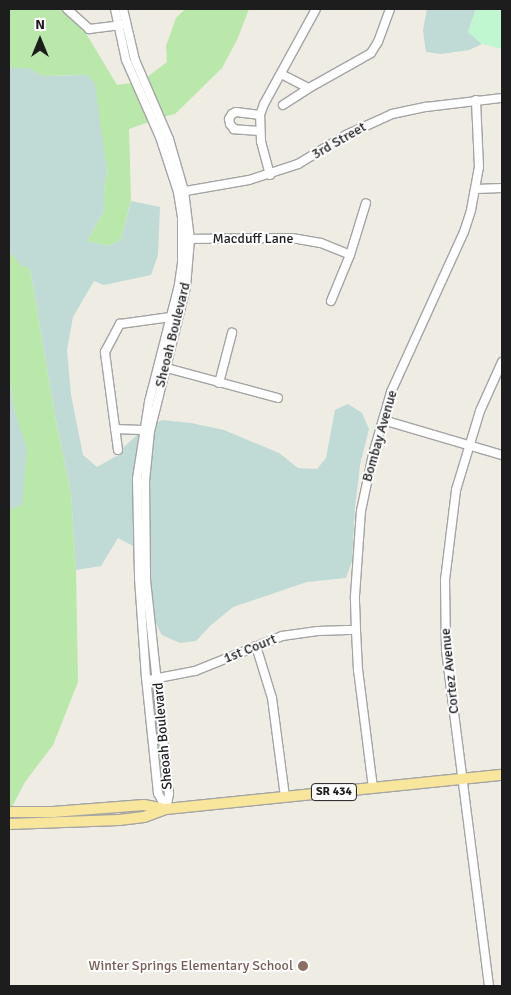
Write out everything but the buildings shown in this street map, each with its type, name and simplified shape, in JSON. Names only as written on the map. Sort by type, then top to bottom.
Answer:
[{"type":"main road","name":"SR 434","points":[[9,824],[120,820],[144,817],[166,810],[502,775]]},
{"type":"main road","name":"SR 434","points":[[9,812],[67,811],[144,805],[166,810]]},
{"type":"street","points":[[67,9],[89,30],[122,25]]},
{"type":"street","name":"Sheoah Boulevard","points":[[114,9],[169,139],[181,192],[187,239],[186,287],[162,367]]},
{"type":"street","name":"Sheoah Boulevard","points":[[122,25],[124,9]]},
{"type":"street","points":[[270,175],[260,131],[260,115],[316,9]]},
{"type":"street","points":[[283,105],[371,53],[378,42],[390,9]]},
{"type":"street","points":[[281,74],[309,88]]},
{"type":"street","name":"3rd Street","points":[[181,192],[270,175],[298,164],[346,135],[392,114],[426,107],[502,98]]},
{"type":"street","name":"Bombay Avenue","points":[[373,788],[358,670],[356,630],[355,580],[361,511],[383,420],[404,363],[464,232],[476,189],[480,146],[476,100]]},
{"type":"street","points":[[260,115],[236,112],[229,119],[234,129],[260,131]]},
{"type":"street","points":[[476,189],[502,188]]},
{"type":"street","points":[[331,301],[350,255],[366,203]]},
{"type":"street","name":"Macduff Lane","points":[[187,239],[292,238],[321,243],[350,255]]},
{"type":"street","name":"Sheoah Boulevard","points":[[166,810],[158,793],[146,679],[137,519],[138,480],[187,239]]},
{"type":"street","points":[[118,450],[104,358],[118,328],[126,322],[171,318]]},
{"type":"street","points":[[218,383],[232,333]]},
{"type":"street","name":"Cortez Avenue","points":[[489,986],[446,650],[445,589],[447,552],[453,505],[480,411],[502,362]]},
{"type":"street","points":[[162,367],[278,398]]},
{"type":"street","points":[[383,420],[502,455]]},
{"type":"street","points":[[115,429],[147,430]]},
{"type":"street","name":"Sheoah Boulevard","points":[[147,430],[144,481],[146,560],[169,794],[166,810]]},
{"type":"street","name":"1st Court","points":[[146,679],[195,671],[282,636],[301,632],[356,630]]},
{"type":"street","points":[[256,646],[272,698],[284,797]]},
{"type":"green space","points":[[9,9],[61,9],[84,30],[117,85],[131,83],[149,122],[129,129],[131,200],[121,240],[108,246],[87,241],[104,211],[104,190],[107,171],[87,75],[43,76],[29,68],[12,68],[9,66]]},
{"type":"green space","points":[[185,9],[249,9],[237,40],[222,68],[175,114],[163,117],[146,78],[167,62],[166,46],[176,18]]},
{"type":"green space","points":[[476,9],[502,9],[502,49],[482,44],[468,32]]},
{"type":"green space","points":[[9,251],[22,265],[30,268],[55,415],[71,494],[76,570],[78,682],[53,745],[25,782],[12,807],[9,807],[9,508],[11,509],[15,412],[9,378]]},
{"type":"shaded area","points":[[427,9],[476,9],[468,32],[482,44],[469,50],[441,54],[426,52],[423,30]]},
{"type":"shaded area","points":[[9,66],[12,68],[29,68],[43,76],[87,75],[95,83],[107,171],[104,190],[104,211],[87,241],[108,246],[121,240],[131,201],[160,207],[158,255],[151,275],[104,285],[94,281],[73,317],[67,350],[71,395],[83,455],[97,467],[122,453],[122,449],[139,433],[134,480],[135,547],[118,538],[101,566],[76,570],[71,494],[55,415],[30,268],[22,266],[9,251]]},
{"type":"shaded area","points":[[9,378],[15,412],[27,449],[22,505],[10,509]]},
{"type":"shaded area","points":[[348,404],[362,413],[369,429],[360,465],[352,561],[346,578],[307,582],[233,607],[210,626],[196,641],[180,643],[162,635],[155,622],[150,580],[148,481],[156,423],[162,420],[191,423],[224,430],[279,453],[298,468],[317,469],[326,458],[335,410]]},
{"type":"place","name":"Winter Springs Elementary School","points":[[303,966]]}]
